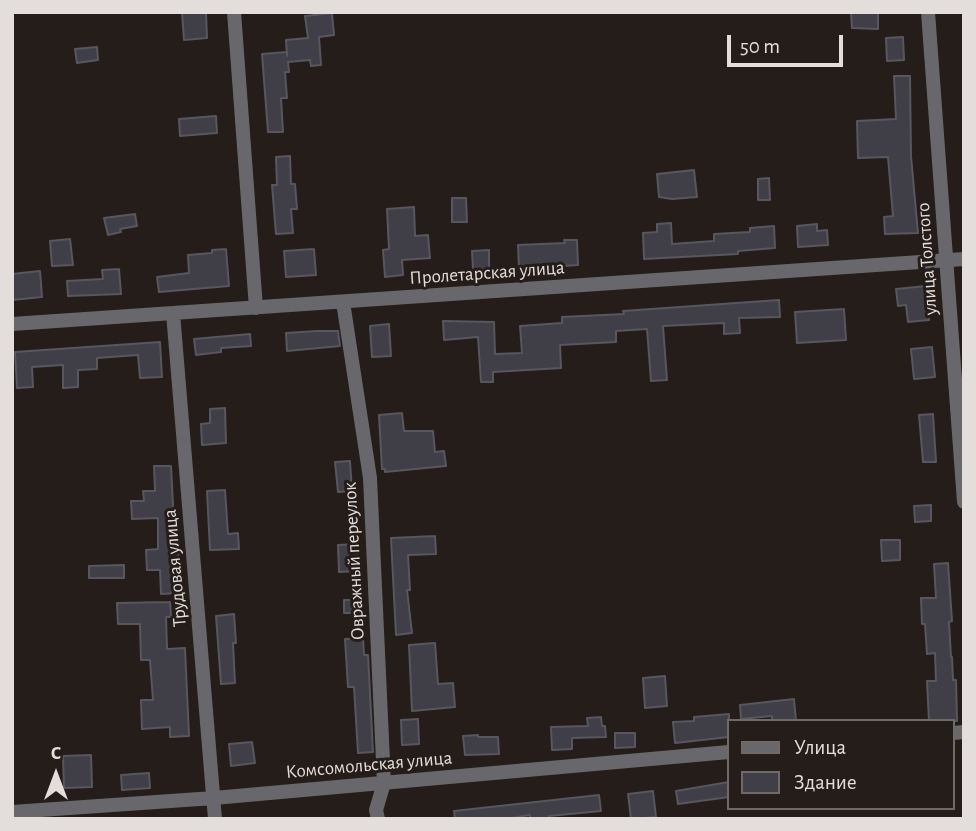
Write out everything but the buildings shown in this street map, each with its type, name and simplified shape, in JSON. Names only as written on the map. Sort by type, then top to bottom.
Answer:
[{"type":"street","points":[[234,12],[256,308]]},
{"type":"street","name":"улица Толстого","points":[[928,12],[964,502]]},
{"type":"street","name":"Пролетарская улица","points":[[12,324],[964,259]]},
{"type":"street","name":"Овражный переулок","points":[[343,302],[370,478],[384,783],[376,810],[377,819]]},
{"type":"street","name":"Трудовая улица","points":[[173,313],[215,819]]},
{"type":"street","name":"Комсомольская улица","points":[[12,812],[214,798],[727,752]]}]
